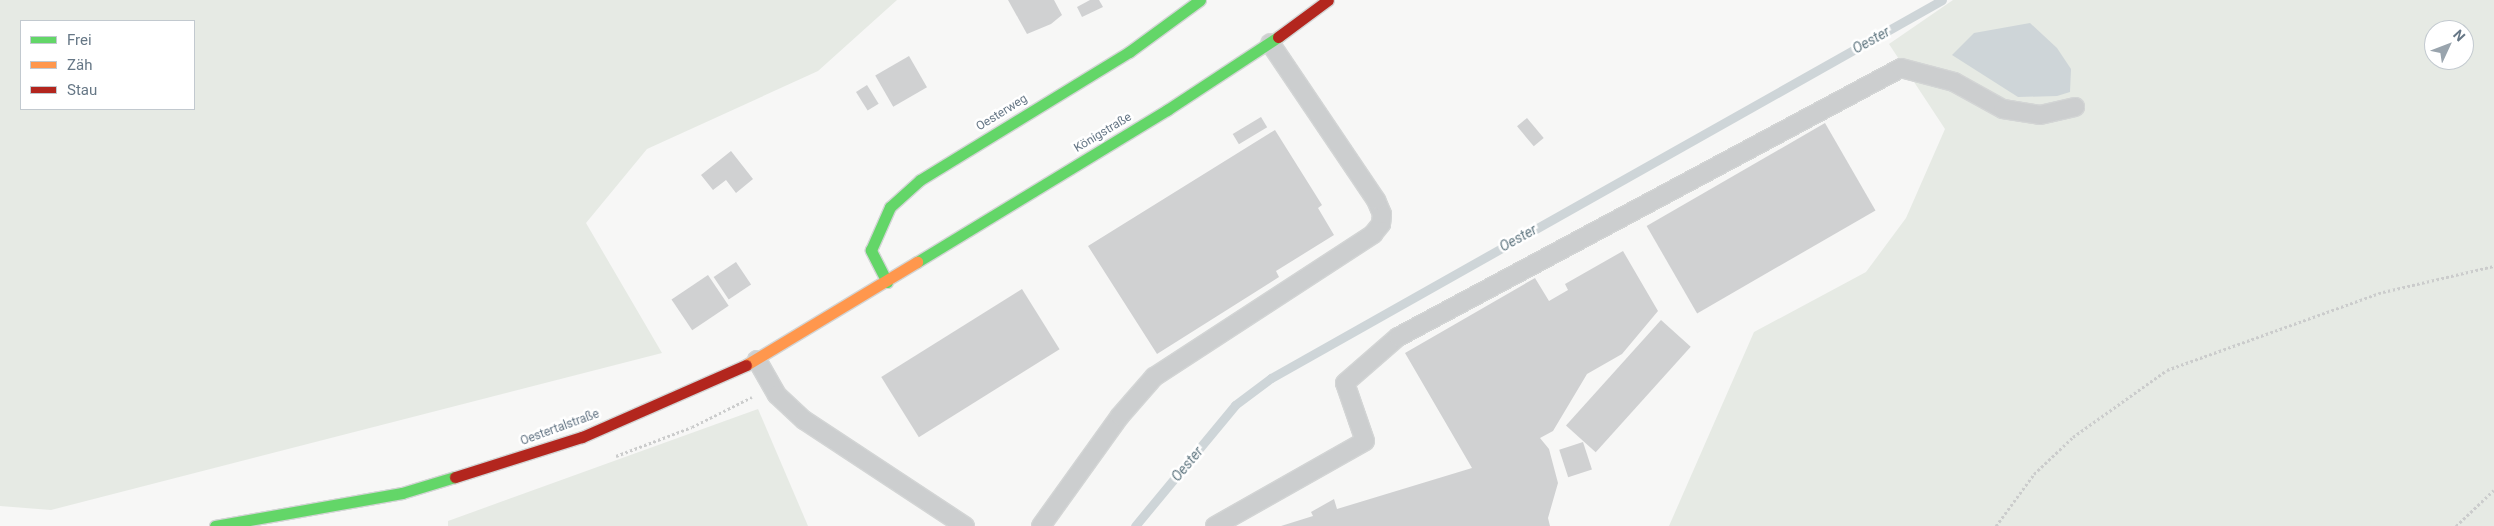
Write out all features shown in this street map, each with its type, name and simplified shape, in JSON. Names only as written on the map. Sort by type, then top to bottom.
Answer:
[{"type":"main road","name":"Oesterweg","points":[[887,282],[871,250],[878,228],[890,207],[920,180],[1129,52],[1200,0]]},
{"type":"main road","name":"Königstraße","points":[[887,282],[1270,43],[1328,0]]},
{"type":"main road","name":"Oestertalstraße","points":[[215,526],[402,493],[503,463],[582,436],[757,360],[887,282]]},
{"type":"lane","points":[[1041,526],[1120,416],[1154,377],[1373,234],[1381,224],[1382,214],[1376,200],[1270,43]]},
{"type":"lane","points":[[1215,526],[1365,441],[1345,382],[1398,337],[1901,68],[1954,82],[2004,109],[2040,115],[2075,107]]},
{"type":"lane","points":[[757,360],[777,395],[804,420],[965,526]]},
{"type":"path","points":[[1996,526],[2034,474],[2072,437],[2167,370],[2383,292],[2494,266]]},
{"type":"path","points":[[2456,526],[2494,490]]},
{"type":"shaded area","points":[[0,0],[897,0],[818,71],[647,149],[586,223],[662,353],[51,510],[0,506]]},
{"type":"shaded area","points":[[1953,0],[2494,0],[2494,526],[1669,526],[1754,332],[1866,272],[1906,218],[1945,129],[1889,44]]},
{"type":"shaded area","points":[[2030,23],[2057,48],[2071,69],[2070,92],[2057,96],[2018,97],[1952,55],[1974,33]]},
{"type":"shaded area","points":[[758,409],[808,526],[448,526],[448,521]]},
{"type":"building","points":[[1008,0],[1054,0],[1062,15],[1051,24],[1027,34]]},
{"type":"building","points":[[1090,0],[1099,0],[1103,7],[1082,17],[1077,7]]},
{"type":"building","points":[[909,56],[927,87],[893,107],[875,76]]},
{"type":"building","points":[[867,85],[879,104],[868,111],[856,92]]},
{"type":"building","points":[[1261,117],[1267,127],[1239,144],[1233,134]]},
{"type":"building","points":[[1527,118],[1544,138],[1534,146],[1517,126]]},
{"type":"building","points":[[1825,123],[1876,210],[1697,313],[1647,226]]},
{"type":"building","points":[[1275,130],[1322,205],[1318,208],[1334,235],[1276,271],[1279,277],[1157,354],[1088,246]]},
{"type":"building","points":[[731,151],[753,179],[736,193],[726,180],[713,190],[701,175]]},
{"type":"building","points":[[1623,251],[1658,311],[1622,354],[1587,374],[1553,431],[1540,438],[1549,449],[1558,483],[1548,518],[1550,526],[1281,526],[1313,516],[1311,512],[1334,499],[1337,509],[1472,468],[1405,353],[1535,278],[1549,301],[1568,290],[1565,284]]},
{"type":"building","points":[[736,262],[751,284],[729,299],[714,277]]},
{"type":"building","points":[[708,275],[729,306],[692,330],[672,300]]},
{"type":"building","points":[[1022,289],[1060,349],[919,437],[881,377]]},
{"type":"building","points":[[1661,320],[1691,347],[1596,452],[1566,426]]},
{"type":"building","points":[[1583,442],[1592,470],[1568,477],[1559,450]]},
{"type":"waterway","name":"Oester","points":[[1135,526],[1235,405],[1271,378],[1942,0]]},
{"type":"traffic: fast","points":[[887,282],[871,250],[890,207],[920,180],[1129,52],[1200,0]]},
{"type":"traffic: fast","points":[[917,262],[1167,110],[1278,37]]},
{"type":"traffic: fast","points":[[215,526],[402,493],[455,477]]},
{"type":"traffic: slow","points":[[746,365],[917,262]]},
{"type":"traffic: jam","points":[[1278,37],[1328,0]]},
{"type":"traffic: jam","points":[[455,477],[582,437],[746,365]]}]
